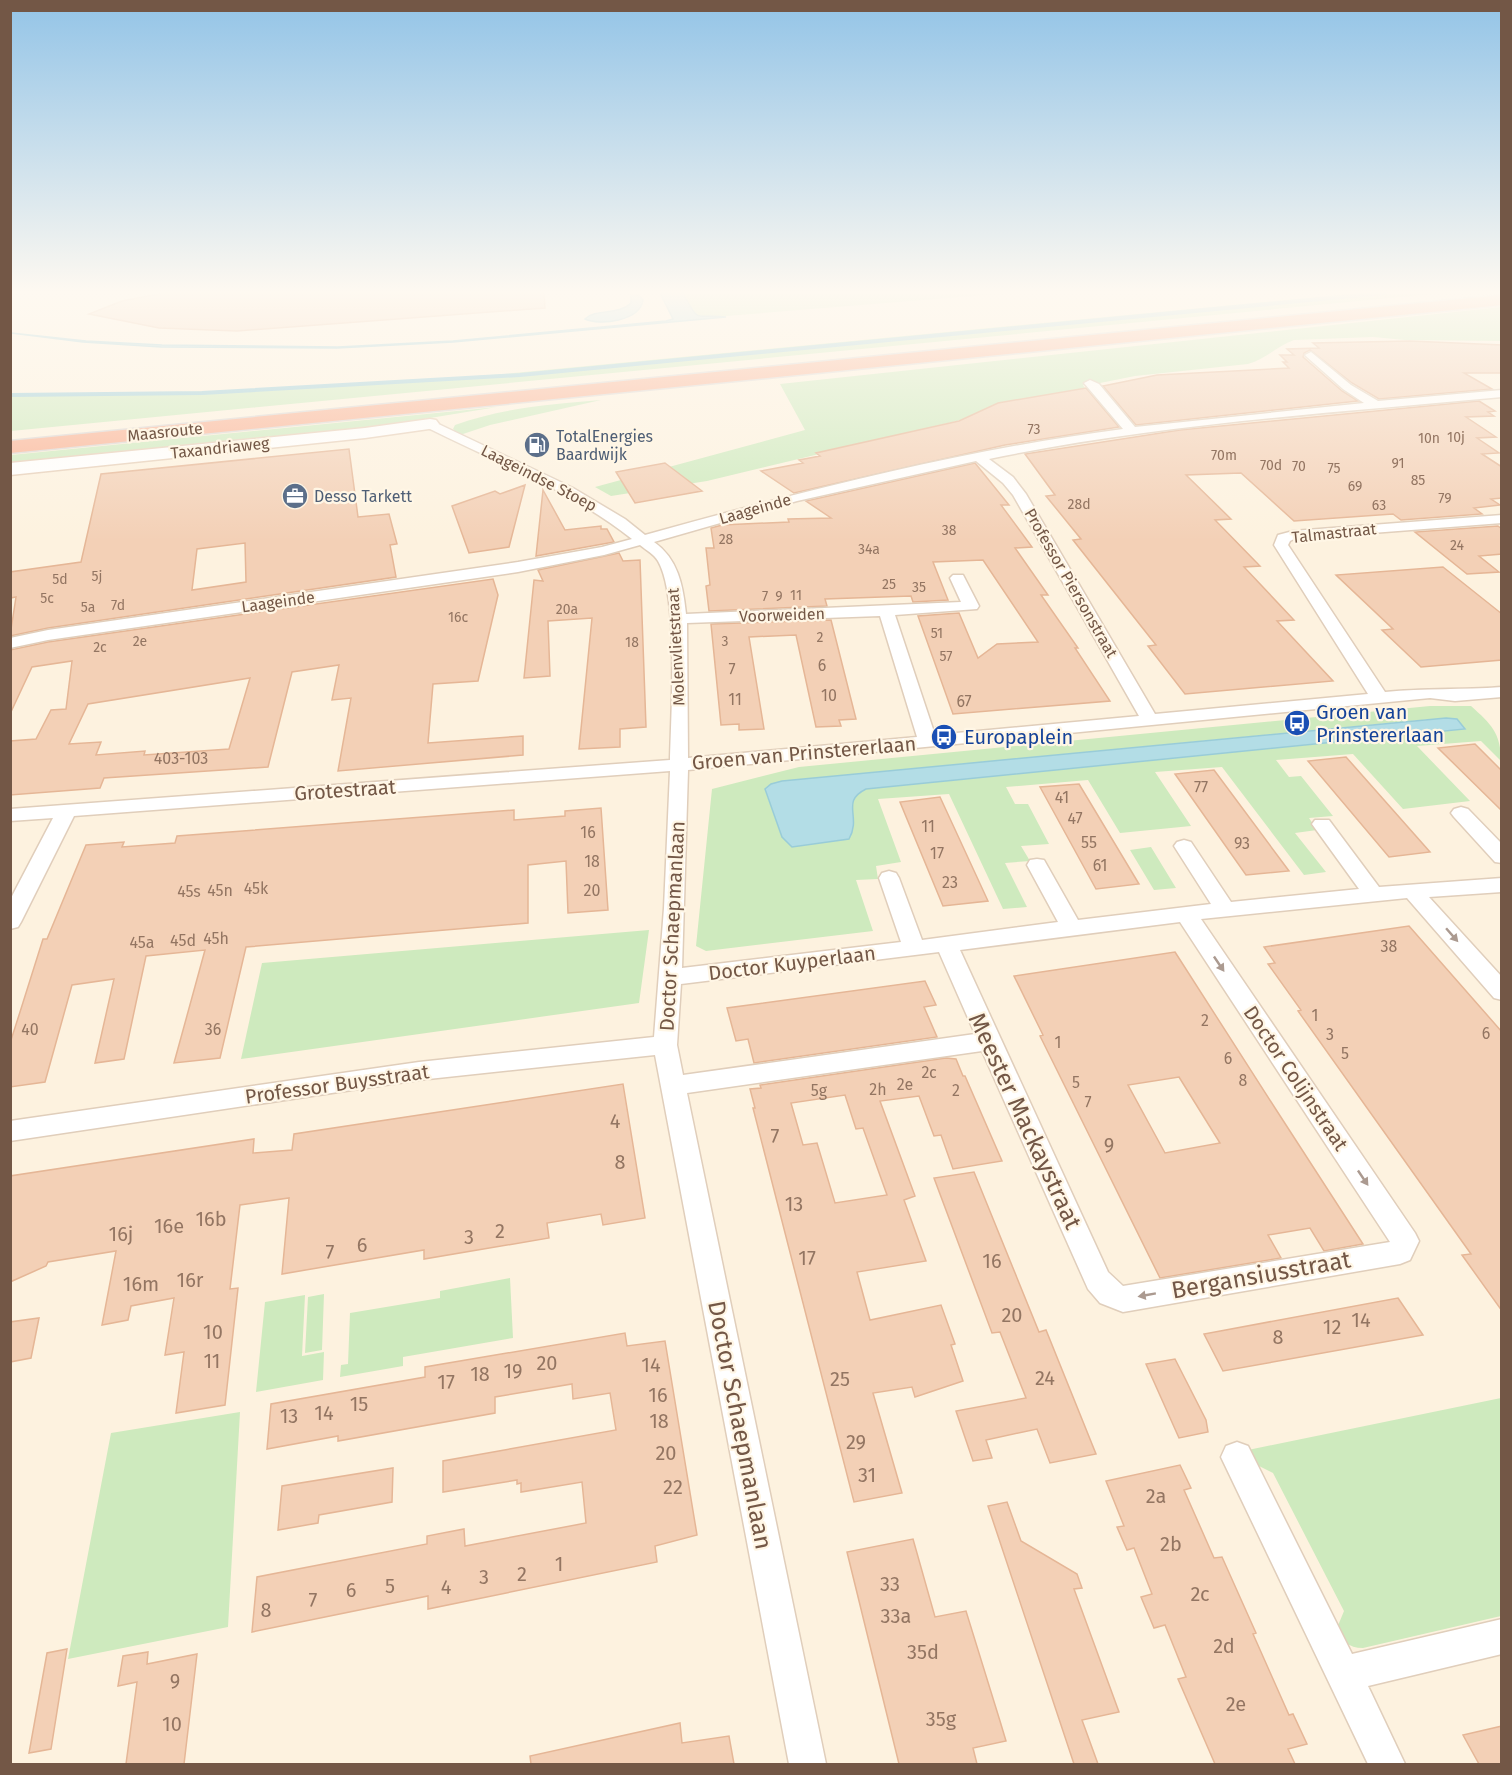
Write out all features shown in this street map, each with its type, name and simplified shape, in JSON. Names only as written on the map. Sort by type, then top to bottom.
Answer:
[{"type":"highway","name":"Maasroute","points":[[10,438],[648,376]]},
{"type":"highway","name":"Maasroute","points":[[10,447],[739,376]]},
{"type":"highway","points":[[430,424],[597,390]]},
{"type":"main road","name":"Taxandriaweg","points":[[10,469],[365,433],[430,424]]},
{"type":"street","points":[[1334,376],[1347,387],[1376,405]]},
{"type":"street","points":[[1090,383],[1095,386],[1131,431]]},
{"type":"street","name":"Laageinde","points":[[10,643],[48,635],[518,567],[604,551],[793,498],[1051,442],[1131,431],[1502,393]]},
{"type":"street","name":"Laageindse Stoep","points":[[430,424],[601,509],[643,540]]},
{"type":"street","name":"Professor Piersonstraat","points":[[979,457],[1008,480],[1019,494],[1150,720]]},
{"type":"street","name":"Talmastraat","points":[[1380,698],[1281,545],[1283,538],[1293,535],[1502,519]]},
{"type":"street","name":"Molenvlietstraat","points":[[643,540],[663,557],[673,578],[678,619],[680,765]]},
{"type":"street","name":"Voorweiden","points":[[678,619],[971,606],[958,578]]},
{"type":"street","points":[[886,611],[928,741]]},
{"type":"street","name":"Groen van Prinstererlaan","points":[[1430,693],[1445,686],[1502,681]]},
{"type":"street","name":"Groen van Prinstererlaan","points":[[680,765],[1430,693],[1455,696],[1502,692]]},
{"type":"street","name":"Grotestraat","points":[[10,815],[680,765]]},
{"type":"street","name":"Doctor Schaepmanlaan","points":[[680,765],[671,977],[665,1045],[808,1764]]},
{"type":"street","points":[[10,922],[67,810]]},
{"type":"street","points":[[1461,813],[1502,857]]},
{"type":"street","points":[[1322,824],[1374,895]]},
{"type":"street","points":[[1184,846],[1226,910]]},
{"type":"street","points":[[1037,865],[1072,929]]},
{"type":"street","points":[[889,878],[914,948]]},
{"type":"street","name":"Doctor Kuyperlaan","points":[[671,977],[1226,910],[1502,885]]},
{"type":"street","points":[[1413,892],[1502,992]]},
{"type":"street","name":"Doctor Colijnstraat","points":[[1187,915],[1405,1241]]},
{"type":"street","name":"Meester Mackaystraat","points":[[946,944],[1098,1280],[1110,1294]]},
{"type":"street","points":[[672,1086],[988,1041]]},
{"type":"street","name":"Professor Buysstraat","points":[[10,1131],[428,1071],[600,1050],[665,1045]]},
{"type":"street","name":"Bergansiusstraat","points":[[1110,1294],[1123,1299],[1400,1252],[1405,1241]]},
{"type":"street","points":[[1237,1457],[1387,1764]]},
{"type":"street","points":[[1343,1674],[1502,1636]]},
{"type":"green space","points":[[476,376],[583,376],[11,431],[11,393],[196,392]]},
{"type":"green space","points":[[856,376],[1137,376],[1095,384],[1093,382],[1083,385],[1086,390],[707,481],[611,496],[595,487],[805,430],[780,384]]},
{"type":"green space","points":[[601,400],[490,425],[460,435],[453,429],[455,425],[490,414],[545,405]]},
{"type":"green space","points":[[497,407],[357,430],[11,466],[11,455]]},
{"type":"green space","points":[[1430,706],[1471,706],[1494,730],[1501,751],[1501,761],[1481,741],[1417,746],[1470,801],[1403,809],[1353,754],[1276,760],[1289,777],[1301,776],[1333,816],[1309,818],[1317,830],[1295,833],[1326,872],[1304,875],[1222,767],[1155,772],[1191,826],[1120,833],[1088,780],[1006,787],[1015,804],[1028,804],[1049,844],[1021,846],[1030,861],[1005,863],[1027,907],[1003,909],[949,794],[878,799],[901,862],[876,866],[878,879],[856,880],[873,931],[706,951],[696,946],[712,789],[799,767]],"holes":[[[1432,719],[1465,729],[866,789],[854,799],[853,823],[849,839],[792,847],[782,837],[765,790],[782,781]]]},
{"type":"green space","points":[[1151,847],[1176,888],[1154,890],[1130,850]]},
{"type":"green space","points":[[649,930],[639,1003],[241,1059],[262,963]]},
{"type":"green space","points":[[510,1278],[513,1338],[403,1357],[403,1366],[340,1377],[341,1365],[348,1364],[350,1313],[440,1298],[440,1291]]},
{"type":"green space","points":[[324,1294],[322,1350],[305,1353],[308,1297]]},
{"type":"green space","points":[[305,1295],[302,1356],[324,1352],[323,1380],[256,1392],[265,1302]]},
{"type":"green space","points":[[1501,1398],[1501,1616],[1363,1648],[1350,1645],[1343,1640],[1337,1628],[1344,1611],[1273,1473],[1255,1464],[1248,1450]]},
{"type":"green space","points":[[240,1412],[228,1627],[68,1659],[111,1433]]},
{"type":"water","points":[[1446,718],[1457,719],[1465,729],[866,789],[854,799],[852,831],[849,839],[792,847],[782,837],[765,789],[771,784],[782,781]]},
{"type":"building","points":[[1153,376],[1325,376],[1358,401],[1136,425],[1103,386]]},
{"type":"building","points":[[1343,376],[1469,376],[1492,389],[1379,399]]},
{"type":"building","points":[[1086,388],[1119,427],[1005,445],[794,493],[761,471],[803,463],[799,460],[820,456],[816,453],[959,421],[998,403]]},
{"type":"building","points":[[1479,401],[1495,411],[1488,412],[1494,416],[1466,417],[1496,437],[1477,438],[1499,453],[1482,454],[1502,467],[1502,498],[1491,499],[1500,505],[1474,508],[1482,514],[1401,520],[1393,514],[1294,521],[1241,473],[1186,475],[1231,519],[1215,520],[1260,566],[1244,567],[1294,620],[1277,621],[1333,681],[1185,694],[1148,646],[1156,645],[1073,540],[1081,539],[1046,496],[1055,495],[1025,454],[1180,430]]},
{"type":"building","points":[[349,449],[358,517],[389,514],[397,544],[390,545],[396,577],[48,628],[10,636],[16,597],[10,598],[10,572],[81,562],[101,474]],"holes":[[[245,543],[246,582],[192,590],[197,549]]]},
{"type":"building","points":[[665,463],[702,491],[635,503],[616,472]]},
{"type":"building","points":[[975,463],[1009,505],[1001,505],[1032,547],[1015,548],[1048,595],[1041,595],[1078,648],[1075,648],[1110,701],[953,714],[918,616],[959,613],[978,658],[997,644],[1038,642],[983,560],[933,562],[948,600],[913,602],[911,596],[825,599],[827,606],[709,611],[706,586],[710,585],[706,548],[714,548],[711,528],[722,525],[789,522],[788,519],[831,518],[806,501]]},
{"type":"building","points":[[525,485],[509,547],[469,553],[452,506],[495,491],[500,494]]},
{"type":"building","points":[[543,490],[565,530],[601,526],[601,529],[607,529],[614,542],[536,556]]},
{"type":"building","points":[[1498,526],[1502,529],[1502,554],[1479,556],[1499,572],[1467,574],[1415,532]]},
{"type":"building","points":[[619,553],[623,561],[640,560],[646,727],[620,729],[620,747],[579,749],[592,618],[548,621],[550,676],[524,678],[534,580],[543,581],[538,570]]},
{"type":"building","points":[[1443,567],[1502,614],[1502,660],[1421,667],[1382,630],[1393,629],[1336,575]]},
{"type":"building","points":[[493,579],[498,595],[478,681],[433,684],[428,743],[523,736],[523,755],[338,771],[351,698],[332,700],[339,665],[292,672],[268,767],[104,778],[100,788],[10,795],[10,741],[36,739],[51,710],[66,709],[72,661],[32,667],[10,714],[10,650],[48,642]],"holes":[[[250,678],[229,749],[144,755],[145,751],[96,755],[101,742],[69,744],[88,704]]]},
{"type":"building","points":[[831,620],[856,719],[839,720],[841,726],[816,727],[796,635],[749,637],[764,729],[739,730],[739,724],[721,725],[711,624]]},
{"type":"building","points":[[1475,744],[1502,771],[1502,811],[1438,748]]},
{"type":"building","points":[[1346,757],[1430,852],[1389,857],[1308,761]]},
{"type":"building","points":[[1214,770],[1289,871],[1246,875],[1175,774]]},
{"type":"building","points":[[1079,784],[1139,884],[1096,889],[1040,787]]},
{"type":"building","points":[[940,797],[988,901],[943,906],[900,802]]},
{"type":"building","points":[[601,808],[608,910],[568,913],[566,861],[528,865],[528,923],[246,947],[220,1058],[174,1063],[205,950],[146,956],[124,1059],[95,1063],[114,979],[72,985],[45,1082],[10,1087],[10,1043],[43,939],[47,939],[86,845],[124,842],[122,847],[175,843],[177,836],[514,810],[514,820],[565,816],[565,811]]},
{"type":"building","points":[[1409,926],[1502,1032],[1502,1311],[1462,1255],[1471,1254],[1298,1011],[1301,1010],[1268,964],[1275,963],[1264,947]]},
{"type":"building","points":[[1175,952],[1363,1244],[1324,1251],[1310,1228],[1268,1235],[1281,1258],[1160,1278],[1040,1036],[1043,1035],[1014,976]],"holes":[[[1179,1077],[1220,1143],[1165,1153],[1128,1085]]]},
{"type":"building","points":[[925,981],[936,1005],[924,1007],[937,1037],[754,1063],[748,1039],[736,1041],[727,1008]]},
{"type":"building","points":[[946,1058],[956,1059],[1002,1161],[953,1169],[941,1135],[934,1136],[919,1096],[880,1101],[915,1196],[904,1200],[926,1261],[857,1272],[870,1320],[941,1305],[955,1344],[951,1345],[963,1381],[915,1397],[912,1387],[873,1393],[902,1493],[854,1502],[753,1108],[755,1108],[750,1089],[761,1088],[760,1085]],"holes":[[[845,1095],[856,1129],[863,1128],[887,1195],[835,1203],[817,1143],[803,1145],[791,1103]]]},
{"type":"building","points":[[623,1084],[645,1218],[603,1225],[601,1214],[547,1223],[549,1238],[424,1259],[424,1250],[282,1274],[289,1198],[240,1205],[230,1289],[238,1288],[225,1405],[176,1413],[184,1352],[165,1355],[174,1298],[131,1306],[128,1320],[102,1325],[116,1251],[48,1262],[46,1266],[10,1282],[10,1176],[254,1139],[253,1153],[292,1150],[294,1134]]},
{"type":"building","points":[[974,1172],[1039,1332],[1046,1330],[1096,1454],[1050,1463],[1037,1429],[986,1440],[992,1458],[973,1461],[956,1411],[1026,1398],[1000,1332],[992,1333],[934,1178]]},
{"type":"building","points":[[1398,1298],[1423,1335],[1223,1371],[1204,1334]]},
{"type":"building","points":[[39,1318],[31,1358],[10,1362],[10,1322]]},
{"type":"building","points":[[625,1333],[627,1346],[665,1341],[697,1535],[655,1546],[657,1562],[428,1609],[428,1596],[252,1632],[257,1577],[427,1544],[427,1536],[464,1529],[465,1546],[586,1523],[582,1482],[521,1492],[521,1483],[517,1484],[517,1480],[443,1492],[443,1461],[616,1430],[610,1393],[573,1399],[572,1384],[495,1397],[495,1413],[338,1441],[338,1436],[267,1449],[271,1404],[425,1377],[425,1367]]},
{"type":"building","points":[[1175,1359],[1206,1420],[1208,1432],[1179,1438],[1146,1364]]},
{"type":"building","points":[[1180,1465],[1191,1488],[1184,1490],[1214,1558],[1222,1557],[1289,1715],[1293,1714],[1307,1744],[1288,1749],[1295,1764],[1215,1764],[1178,1679],[1186,1677],[1165,1625],[1154,1628],[1141,1597],[1152,1594],[1134,1548],[1127,1550],[1117,1527],[1124,1526],[1106,1481]]},
{"type":"building","points":[[393,1468],[392,1502],[319,1515],[318,1523],[278,1530],[282,1486]]},
{"type":"building","points":[[1007,1502],[1021,1541],[1077,1574],[1082,1588],[1074,1589],[1119,1712],[1082,1720],[1098,1764],[1074,1764],[988,1506]]},
{"type":"building","points":[[913,1539],[935,1617],[966,1611],[1006,1741],[973,1748],[977,1764],[899,1764],[847,1552]]},
{"type":"building","points":[[67,1649],[51,1749],[29,1753],[47,1653]]},
{"type":"building","points":[[148,1652],[147,1664],[197,1654],[184,1764],[126,1764],[137,1682],[118,1686],[123,1656]]},
{"type":"building","points":[[680,1723],[682,1743],[729,1736],[734,1764],[531,1764],[530,1756]]},
{"type":"building","points":[[1502,1726],[1502,1764],[1479,1764],[1463,1735]]},
{"type":"waterway","points":[[10,395],[202,393],[505,376]]},
{"type":"place","name":"TotalEnergies Baardwijk","points":[[537,445]]},
{"type":"place","name":"Desso Tarkett","points":[[295,496]]},
{"type":"place","name":"Groen van Prinstererlaan","points":[[1297,723]]},
{"type":"place","name":"Europaplein","points":[[944,737]]}]
